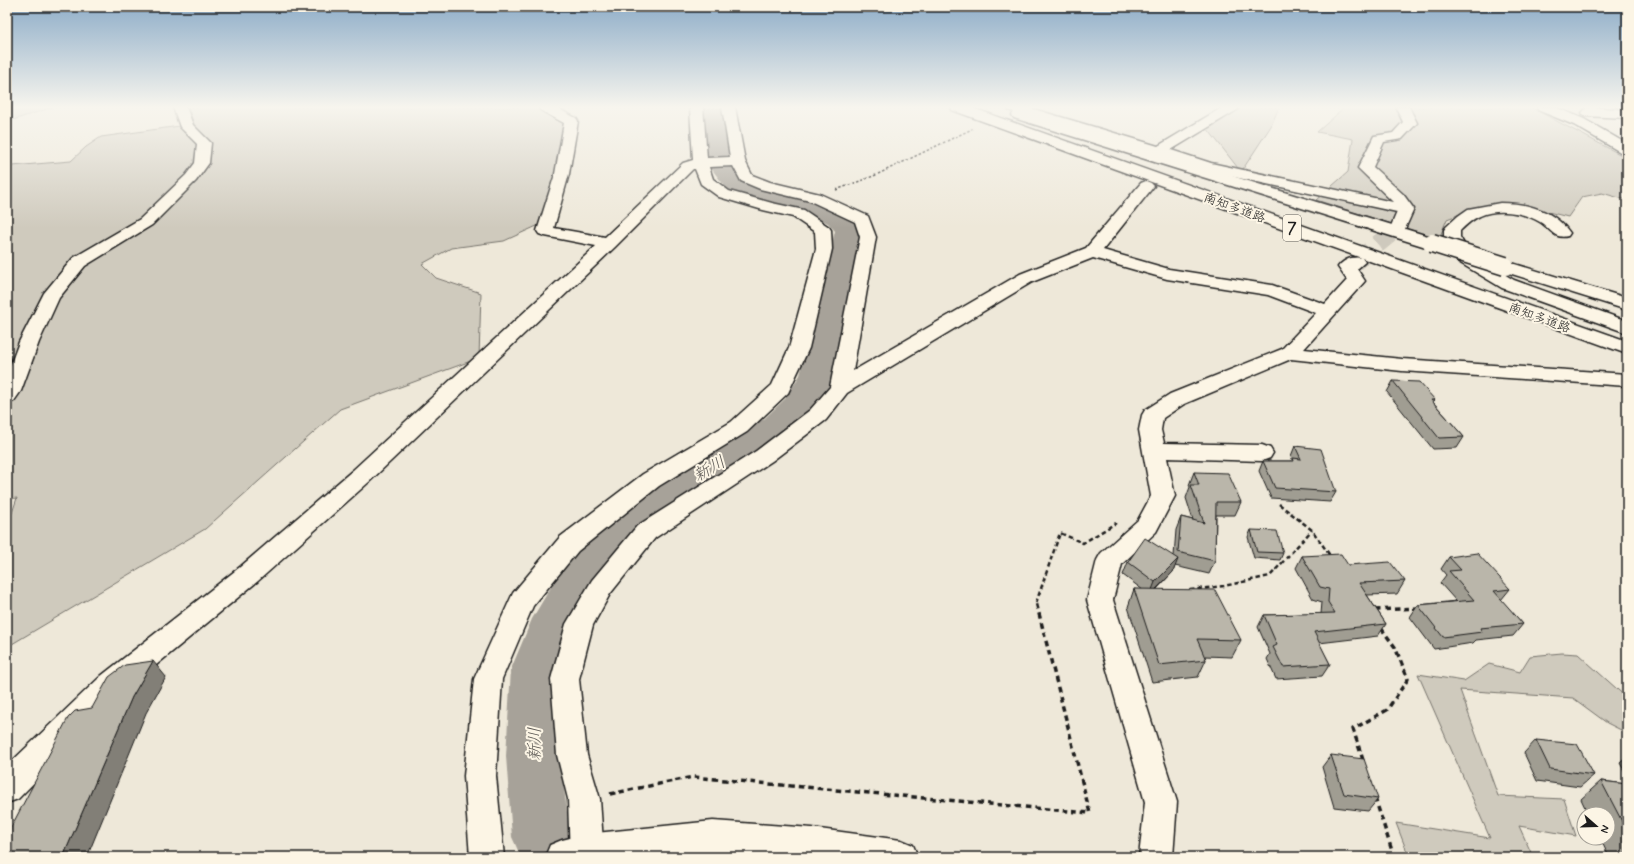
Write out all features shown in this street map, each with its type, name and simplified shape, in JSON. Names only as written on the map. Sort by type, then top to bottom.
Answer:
[{"type":"main road","points":[[7,396],[12,391],[28,342],[50,297],[79,262],[146,222],[191,178],[202,163],[204,147]]},
{"type":"main road","points":[[567,147],[562,174],[545,230],[609,242]]},
{"type":"main road","points":[[487,857],[480,776],[488,679],[522,600],[569,544],[651,480],[739,427],[782,388],[799,348],[824,249],[823,230],[798,213],[769,207],[724,194],[706,181],[700,163],[699,147]]},
{"type":"main road","points":[[735,147],[738,161],[746,178],[765,186],[815,197],[862,219],[868,237],[840,388]]},
{"type":"main road","name":"南知多道路","points":[[1069,147],[1627,348]]},
{"type":"main road","name":"南知多道路","points":[[1097,147],[1627,334]]},
{"type":"main road","points":[[1126,147],[1627,304]]},
{"type":"main road","points":[[1148,147],[1207,167],[1406,208]]},
{"type":"main road","points":[[1160,151],[1166,147]]},
{"type":"main road","points":[[1376,147],[1366,168],[1398,197],[1406,208]]},
{"type":"main road","points":[[7,788],[111,685],[248,574],[361,476],[688,166],[700,163],[738,161]]},
{"type":"main road","points":[[901,857],[812,845],[713,837],[578,855],[584,799],[572,755],[565,679],[580,624],[601,587],[646,532],[764,456],[818,415],[840,388],[1026,278],[1092,252],[1146,186]]},
{"type":"main road","points":[[1399,226],[1406,208]]},
{"type":"main road","points":[[1562,233],[1556,224],[1541,214],[1514,208],[1496,208],[1476,211],[1466,216],[1452,230],[1452,237],[1463,257],[1508,284],[1627,328]]},
{"type":"main road","points":[[1092,252],[1167,274],[1272,290],[1327,311]]},
{"type":"main road","points":[[1156,857],[1161,802],[1100,600],[1110,560],[1147,526],[1163,496],[1150,430],[1154,415],[1177,399],[1289,352],[1356,281],[1347,267],[1356,262]]},
{"type":"main road","points":[[1289,352],[1402,365],[1627,380]]},
{"type":"main road","points":[[1155,450],[1262,453]]},
{"type":"path","points":[[815,197],[876,175],[934,147]]},
{"type":"path","points":[[1278,504],[1312,530],[1334,561]]},
{"type":"path","points":[[584,799],[693,777],[1090,813],[1036,601],[1060,533],[1082,543],[1123,519]]},
{"type":"path","points":[[1185,590],[1224,586],[1270,576],[1312,530]]},
{"type":"path","points":[[1369,610],[1424,607]]},
{"type":"path","points":[[1365,766],[1353,729],[1387,710],[1408,679],[1394,647],[1377,623]]},
{"type":"path","points":[[1375,797],[1394,857]]},
{"type":"shaded area","points":[[86,147],[559,147],[555,177],[539,225],[504,241],[451,248],[422,264],[436,278],[481,293],[479,358],[340,409],[205,529],[7,647],[7,528],[17,498],[7,499],[7,168],[12,166],[71,161]]},
{"type":"shaded area","points":[[1222,147],[1257,147],[1241,172]]},
{"type":"shaded area","points":[[1352,147],[1607,147],[1627,158],[1627,200],[1602,193],[1582,197],[1568,217],[1525,206],[1481,206],[1447,219],[1439,239],[1316,200],[1348,172]]},
{"type":"shaded area","points":[[1562,653],[1578,654],[1627,698],[1627,733],[1607,723],[1573,698],[1460,690],[1498,796],[1564,799],[1576,836],[1519,826],[1533,857],[1409,857],[1396,823],[1490,838],[1418,674],[1464,681],[1489,664],[1520,672],[1530,656]]},
{"type":"building","points":[[1393,381],[1419,382],[1435,400],[1431,400],[1464,437],[1439,438]]},
{"type":"building","points":[[1295,446],[1321,449],[1336,492],[1275,488],[1263,461],[1294,461],[1293,458],[1301,459]]},
{"type":"building","points":[[1194,472],[1228,473],[1241,502],[1216,502],[1215,561],[1178,552],[1181,517],[1204,523],[1191,485],[1199,485]]},
{"type":"building","points":[[1251,530],[1277,531],[1283,553],[1257,552]]},
{"type":"building","points":[[1145,538],[1178,559],[1155,582],[1128,562]]},
{"type":"building","points":[[1477,553],[1510,589],[1494,591],[1523,624],[1480,628],[1482,632],[1443,637],[1418,605],[1474,600],[1449,571],[1461,570],[1449,557]]},
{"type":"building","points":[[1341,554],[1348,565],[1390,562],[1405,581],[1359,583],[1386,624],[1314,632],[1330,664],[1283,667],[1273,647],[1277,645],[1264,615],[1335,613],[1328,602],[1329,589],[1320,587],[1302,556]]},
{"type":"building","points":[[1134,589],[1215,590],[1241,640],[1197,639],[1206,660],[1159,665]]},
{"type":"building","points":[[153,661],[132,697],[63,857],[7,857],[7,835],[68,718],[75,711],[92,708],[109,677],[125,665]]},
{"type":"building","points":[[1536,740],[1577,744],[1594,775],[1550,769]]},
{"type":"building","points":[[1331,755],[1364,759],[1378,799],[1344,794]]},
{"type":"building","points":[[1601,781],[1627,784],[1627,831],[1616,810],[1616,806],[1614,806]]},
{"type":"waterway","name":"新川","points":[[719,147],[721,160]]},
{"type":"waterway","name":"新川","points":[[541,837],[533,756],[536,669],[555,619],[586,567],[629,523],[674,488],[733,452],[777,428],[799,406],[818,375],[849,231],[838,217],[808,204],[773,197],[736,183],[723,167]]},
{"type":"tunnel","points":[[1388,235],[1399,226]]},
{"type":"tunnel","points":[[1356,262],[1390,234]]}]
